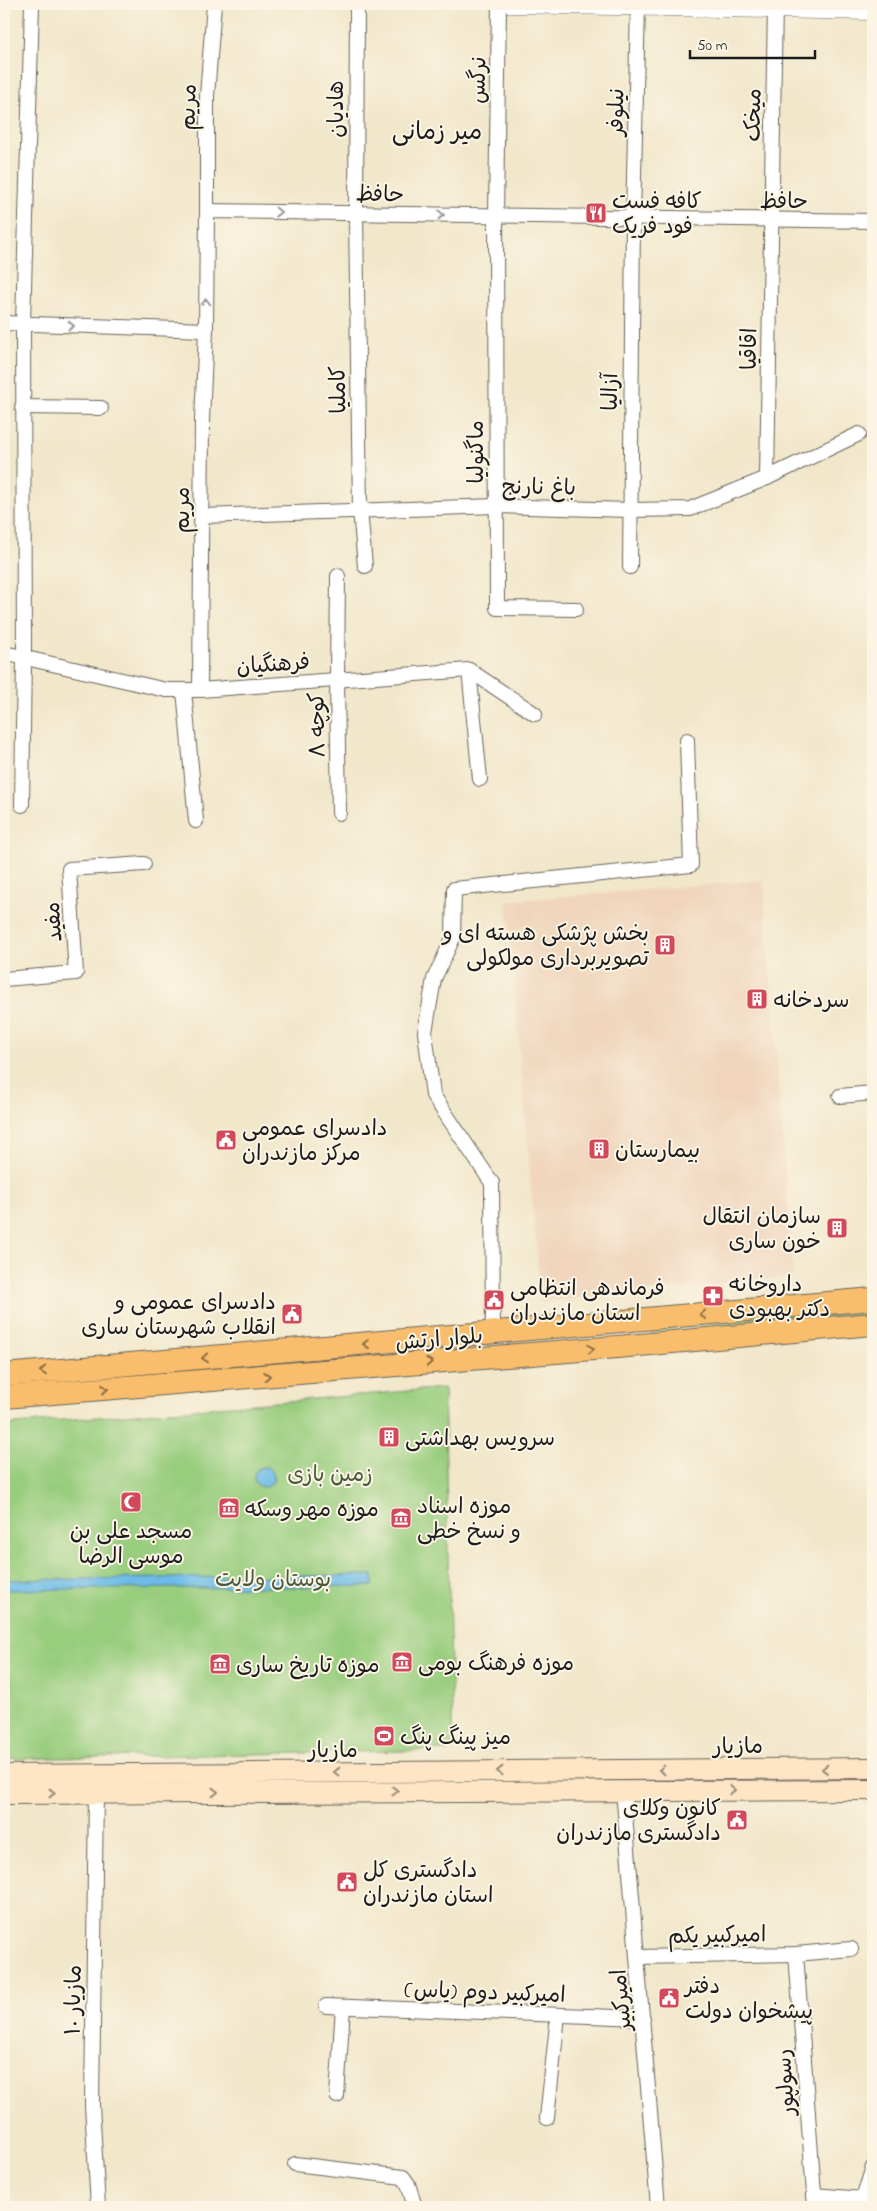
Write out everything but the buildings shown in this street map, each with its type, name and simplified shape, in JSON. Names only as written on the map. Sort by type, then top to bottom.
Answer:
[{"type":"main road","name":"بلوار ارتش","points":[[4,1375],[873,1299]]},
{"type":"main road","points":[[613,1323],[615,1347]]},
{"type":"main road","name":"بلوار ارتش","points":[[4,1397],[873,1324]]},
{"type":"main road","points":[[493,1333],[495,1357]]},
{"type":"main road","name":"مازیار","points":[[11,1784],[96,1793],[873,1768]]},
{"type":"main road","name":"مازیار","points":[[11,1784],[451,1781],[623,1790],[873,1790]]},
{"type":"street","points":[[22,805],[24,656],[23,324],[32,4]]},
{"type":"street","name":"مریم","points":[[206,211],[207,96],[214,4]]},
{"type":"street","name":"هادیان","points":[[356,4],[356,214]]},
{"type":"street","name":"نرگس","points":[[496,216],[499,4]]},
{"type":"street","points":[[511,4],[774,6],[873,11]]},
{"type":"street","name":"نیلوفر","points":[[633,219],[638,5]]},
{"type":"street","name":"میخک","points":[[771,221],[774,6]]},
{"type":"street","points":[[4,323],[206,330],[206,211]]},
{"type":"street","name":"حافظ","points":[[206,211],[633,219],[873,221]]},
{"type":"street","name":"کاملیا","points":[[356,214],[360,510],[365,566]]},
{"type":"street","name":"ماگنولیا","points":[[496,216],[497,608],[576,609]]},
{"type":"street","name":"آزالیا","points":[[630,566],[633,219]]},
{"type":"street","name":"اقاقیا","points":[[767,478],[771,221]]},
{"type":"street","name":"مریم","points":[[200,690],[202,420],[206,330]]},
{"type":"street","points":[[22,407],[101,408]]},
{"type":"street","name":"باغ نارنج","points":[[202,516],[496,506],[629,510],[690,509],[767,478],[859,434]]},
{"type":"street","name":"کوچه ۸","points":[[338,576],[336,680],[339,814]]},
{"type":"street","name":"فرهنگیان","points":[[4,653],[24,656],[166,690],[200,690],[469,670]]},
{"type":"street","points":[[469,670],[536,714]]},
{"type":"street","points":[[469,670],[480,779]]},
{"type":"street","points":[[184,690],[196,821]]},
{"type":"street","points":[[493,1333],[492,1183],[433,1095],[425,1032],[434,979],[453,938],[454,889],[691,865],[687,740]]},
{"type":"street","name":"مفید","points":[[4,979],[76,973],[69,869],[144,864]]},
{"type":"street","points":[[840,1096],[873,1093]]},
{"type":"street","name":"امیرکبیر","points":[[623,1790],[658,2207]]},
{"type":"street","name":"مازیار ١٠","points":[[96,1793],[92,2105],[98,2207]]},
{"type":"street","name":"امیرکبیر یکم","points":[[638,1957],[796,1954],[851,1949]]},
{"type":"street","name":"رسولپور","points":[[796,1954],[814,2201]]},
{"type":"street","name":"امیرکبیر دوم (یاس)","points":[[326,2006],[643,2018]]},
{"type":"street","points":[[337,2096],[343,2007]]},
{"type":"street","points":[[547,2118],[558,2015]]},
{"type":"street","points":[[295,2164],[403,2177],[408,2184],[415,2207]]},
{"type":"street","points":[[814,2201],[863,2199],[873,2167]]},
{"type":"shaded area","points":[[763,880],[793,1277],[541,1302],[507,901]]},
{"type":"green space","points":[[873,1306],[873,1317],[652,1340],[651,1326]]},
{"type":"green space","name":"بوستان ولایت","points":[[444,1388],[453,1750],[4,1759],[4,1425]]},
{"type":"water","points":[[260,1467],[268,1467],[274,1473],[274,1481],[268,1487],[260,1487],[254,1481],[254,1473]]},
{"type":"water","points":[[373,1575],[373,1586],[4,1590],[4,1580]]},
{"type":"place","name":"کافه فست فود فریک","points":[[596,213]]},
{"type":"place","name":"بخش پژشکی هسته ای و تصویربرداری مولکولی","points":[[665,945]]},
{"type":"place","name":"سردخانه","points":[[757,999]]},
{"type":"place","name":"دادسرای عمومی مرکز مازندران","points":[[226,1140]]},
{"type":"place","name":"بیمارستان","points":[[599,1149]]},
{"type":"place","name":"سازمان انتقال خون ساری","points":[[837,1228]]},
{"type":"place","name":"داروخانه دکتر بهبودی","points":[[713,1296]]},
{"type":"place","name":"فرماندهی انتظامی استان مازندران","points":[[494,1300]]},
{"type":"place","name":"دادسرای عمومی و انقلاب شهرستان ساری","points":[[292,1314]]},
{"type":"place","name":"سرویس بهداشتی","points":[[389,1437]]},
{"type":"place","name":"مسجد علی بن موسی الرضا","points":[[131,1502]]},
{"type":"place","name":"موزه مهر وسکه","points":[[229,1508]]},
{"type":"place","name":"موزه اسناد و نسخ خطی","points":[[401,1518]]},
{"type":"place","name":"موزه فرهنگ بومی","points":[[402,1662]]},
{"type":"place","name":"موزه تاریخ ساری","points":[[220,1664]]},
{"type":"place","name":"میز پینگ پنگ","points":[[384,1736]]},
{"type":"place","name":"کانون وکلای دادگستری مازندران","points":[[737,1820]]},
{"type":"place","name":"دادگستری کل استان مازندران","points":[[347,1882]]},
{"type":"place","name":"دفتر پیشخوان دولت","points":[[669,1998]]},
{"type":"district","name":"میر زمانی","points":[[437,131]]},
{"type":"park label","name":"زمین بازی","points":[[330,1473]]}]
